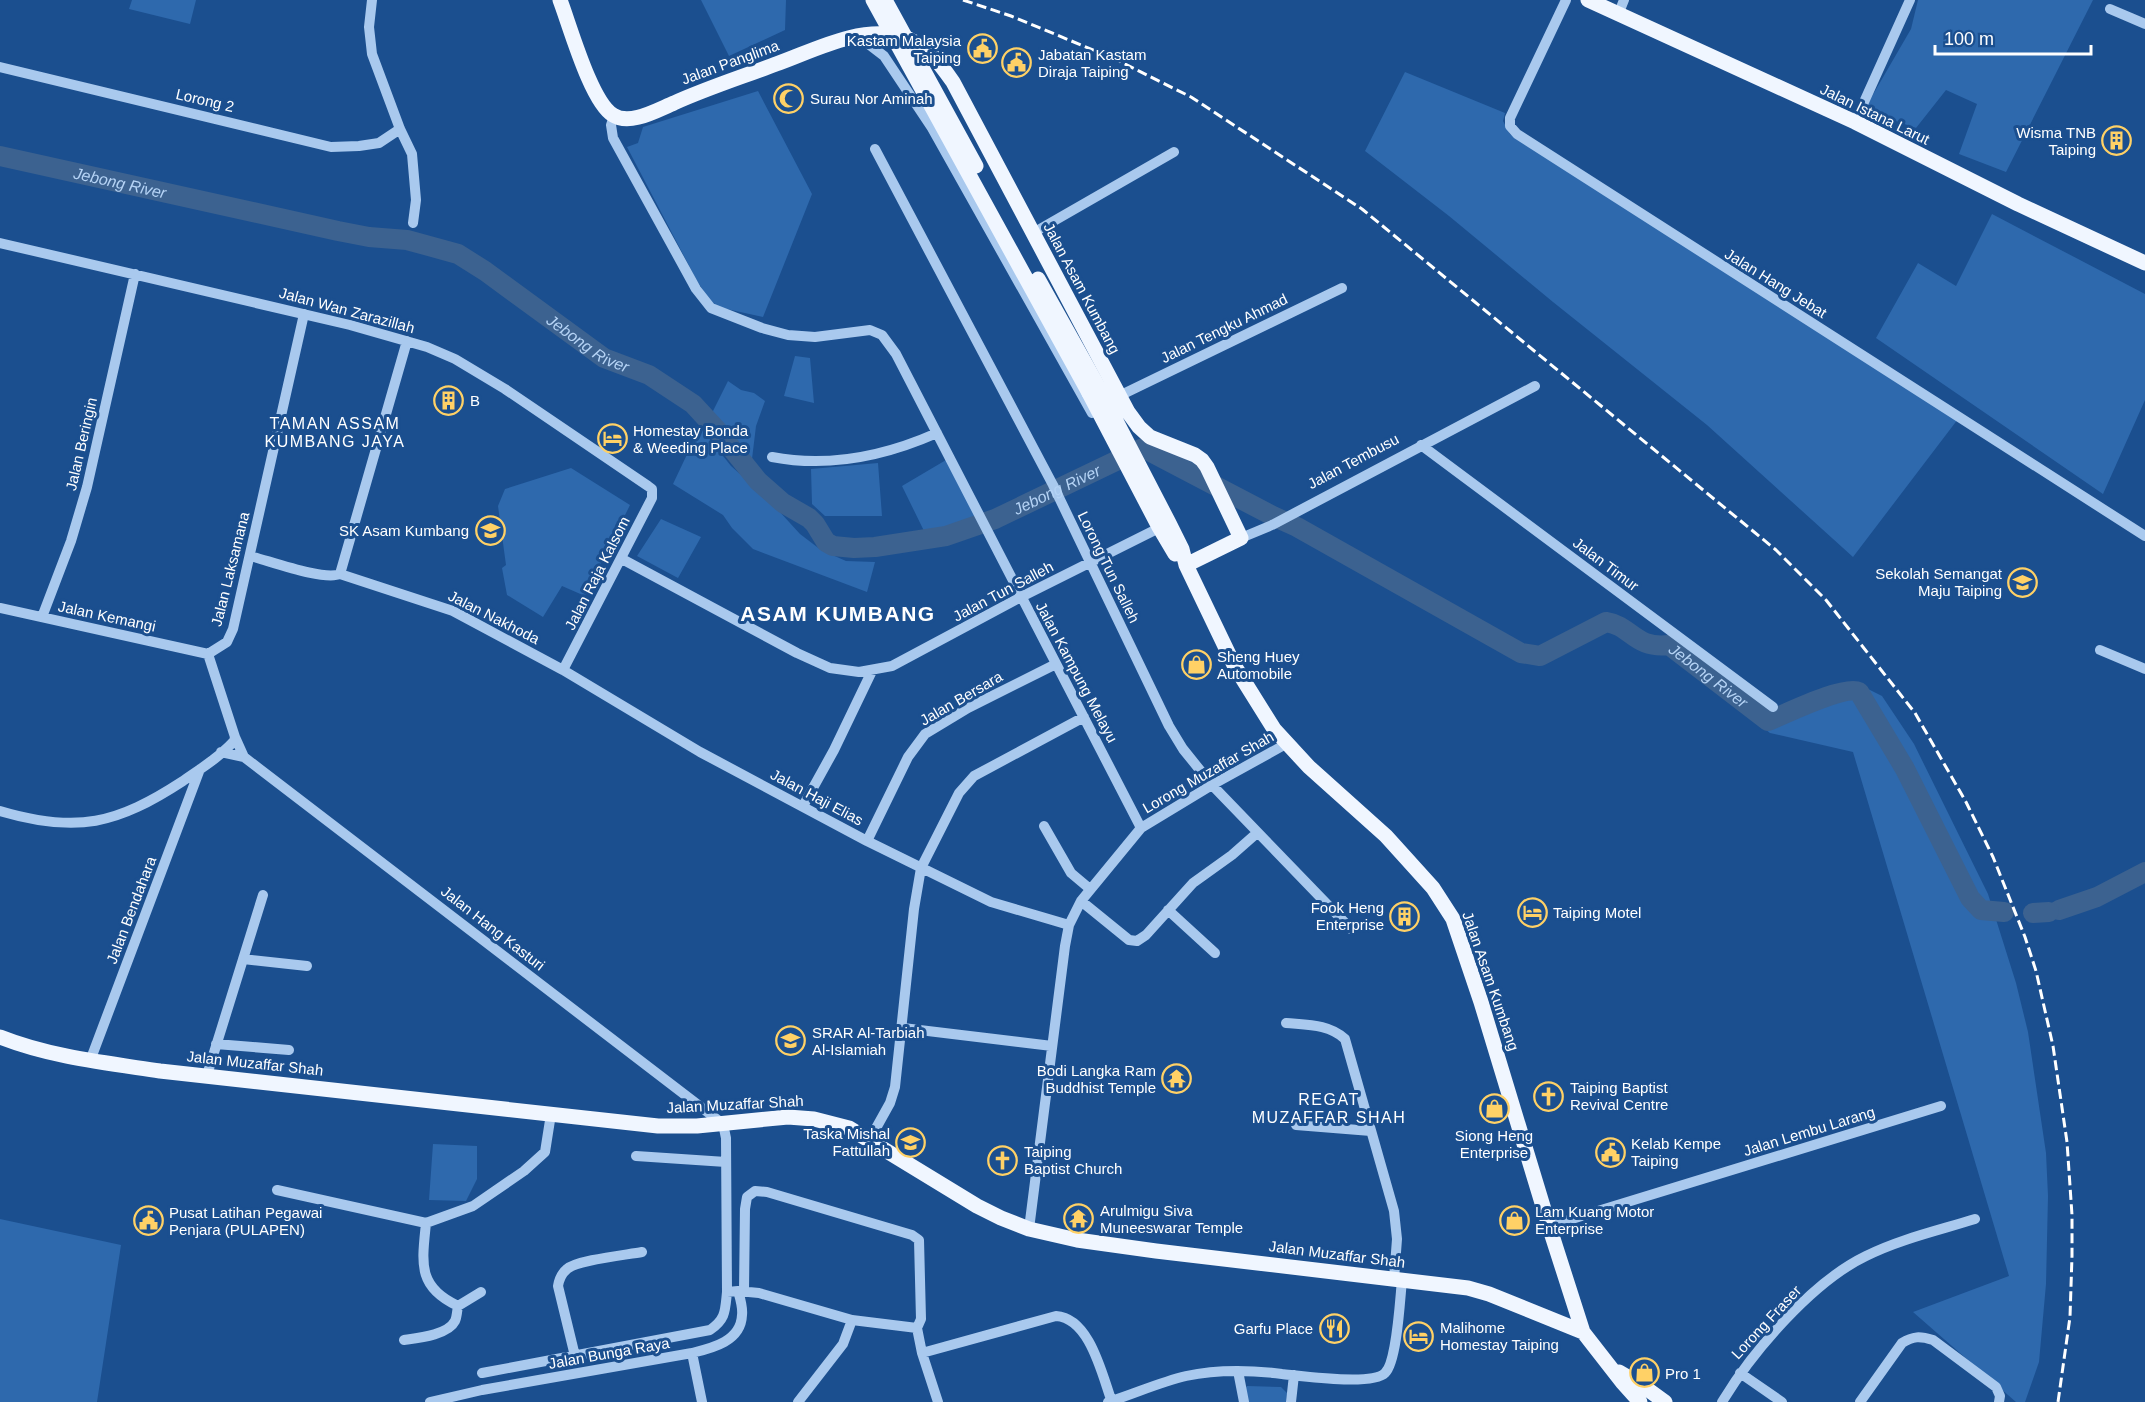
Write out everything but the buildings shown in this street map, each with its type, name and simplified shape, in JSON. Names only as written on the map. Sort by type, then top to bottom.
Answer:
[{"type":"main road","points":[[560,0],[594,89],[605,109],[614,116]]},
{"type":"main road","name":"Jalan Asam Kumbang","points":[[873,0],[894,42],[1094,391]]},
{"type":"main road","name":"Jalan Asam Kumbang","points":[[885,0],[1118,440],[1164,525],[1182,549],[1186,565],[1246,688],[1287,744],[1386,836],[1433,888],[1453,920],[1481,1002],[1583,1332],[1640,1402]]},
{"type":"main road","name":"Jalan Istana Larut","points":[[1588,0],[1855,122],[2018,204],[2145,263]]},
{"type":"main road","name":"Jalan Asam Kumbang","points":[[858,36],[884,34],[900,36],[921,45],[939,62],[952,82],[1128,412],[1144,433],[1195,455],[1207,467],[1241,538]]},
{"type":"main road","name":"Jalan Panglima","points":[[614,116],[628,118],[643,115],[744,74],[858,36]]},
{"type":"main road","name":"Jalan Tembusu","points":[[1186,565],[1241,538]]},
{"type":"main road","name":"Jalan Muzaffar Shah","points":[[0,1037],[90,1061],[160,1071],[658,1126],[723,1124],[788,1117],[814,1119],[849,1128],[977,1206],[1029,1229],[1077,1240],[1156,1251],[1468,1288],[1489,1294],[1583,1332]]},
{"type":"main road","name":"Jalan Asam Kumbang","points":[[1613,1369],[1628,1376],[1665,1402]]},
{"type":"street","points":[[372,0],[370,45],[400,129],[412,154],[416,178],[413,223]]},
{"type":"street","name":"Jalan Hang Jebat","points":[[1566,0],[1510,118],[1510,126],[1517,134],[2145,536]]},
{"type":"street","points":[[1618,15],[1624,0]]},
{"type":"street","points":[[1855,122],[1910,0]]},
{"type":"street","points":[[2110,9],[2145,24]]},
{"type":"street","name":"Jalan Asam Kumbang","points":[[858,36],[884,56],[932,128],[1079,391],[1101,427],[1118,440]]},
{"type":"street","name":"Lorong 2","points":[[0,67],[331,147],[379,143],[400,129]]},
{"type":"street","name":"Jalan Kampung Melayu","points":[[614,116],[611,125],[613,138],[696,289],[711,308],[762,328],[797,336],[815,337],[870,330],[882,335],[896,354],[1141,828]]},
{"type":"street","name":"Lorong Tun Salleh","points":[[875,149],[1053,485],[1169,726],[1183,749],[1212,785],[1351,929]]},
{"type":"street","points":[[1033,233],[1174,152]]},
{"type":"street","name":"Jalan Wan Zarazillah","points":[[0,243],[304,314],[407,341],[455,359],[506,389],[652,489]]},
{"type":"street","name":"Jalan Beringin","points":[[42,617],[71,540],[87,487],[135,274]]},
{"type":"street","name":"Jalan Tengku Ahmad","points":[[1119,396],[1342,288]]},
{"type":"street","name":"Jalan Laksamana","points":[[208,654],[227,642],[233,629],[304,314]]},
{"type":"street","points":[[340,574],[407,341]]},
{"type":"street","name":"Jalan Tembusu","points":[[1241,538],[1272,525],[1535,386]]},
{"type":"street","points":[[772,458],[808,462],[852,459],[896,449],[937,433]]},
{"type":"street","name":"Jalan Timur","points":[[1421,446],[1773,707]]},
{"type":"street","name":"Jalan Raja Kalsom","points":[[563,670],[652,498],[652,489]]},
{"type":"street","name":"Jalan Tun Salleh","points":[[622,558],[797,653],[830,668],[859,672],[892,666],[1021,597],[1164,525]]},
{"type":"street","name":"Jalan Nakhoda","points":[[250,556],[320,575],[333,577],[340,574],[446,608],[563,670]]},
{"type":"street","name":"Jalan Kemangi","points":[[0,608],[208,654]]},
{"type":"street","points":[[2100,650],[2145,669]]},
{"type":"street","points":[[208,654],[235,737],[244,757]]},
{"type":"street","name":"Jalan Bersara","points":[[867,841],[908,757],[925,734],[968,708],[1056,664]]},
{"type":"street","name":"Jalan Haji Elias","points":[[563,670],[700,752],[867,841],[991,902],[1069,925]]},
{"type":"street","points":[[803,806],[834,750],[872,671]]},
{"type":"street","points":[[870,1139],[890,1104],[895,1087],[914,909],[921,868],[959,792],[974,776],[1084,717]]},
{"type":"street","points":[[0,811],[31,820],[54,823],[78,823],[127,812],[147,804],[200,769],[229,746],[235,737]]},
{"type":"street","name":"Lorong Muzaffar Shah","points":[[1029,1229],[1069,925],[1081,901],[1141,828],[1212,785],[1287,744]]},
{"type":"street","points":[[221,752],[244,757]]},
{"type":"street","name":"Jalan Hang Kasturi","points":[[244,757],[723,1124]]},
{"type":"street","name":"Jalan Bendahara","points":[[90,1061],[200,769]]},
{"type":"street","points":[[1044,826],[1071,873],[1090,889]]},
{"type":"street","points":[[1081,901],[1129,940],[1137,941],[1146,935],[1193,883],[1232,855],[1257,832]]},
{"type":"street","points":[[207,1075],[262,895]]},
{"type":"street","points":[[1168,910],[1215,953]]},
{"type":"street","points":[[243,959],[307,966]]},
{"type":"street","points":[[922,1353],[1056,1316],[1065,1317],[1080,1328],[1089,1342],[1111,1402],[1186,1376],[1238,1371],[1348,1379],[1374,1379],[1383,1376],[1392,1362],[1398,1279],[1394,1211],[1345,1039],[1337,1032],[1325,1027],[1286,1023]]},
{"type":"street","points":[[903,1028],[1052,1046]]},
{"type":"street","points":[[216,1044],[289,1050]]},
{"type":"street","name":"Jalan Lembu Larang","points":[[1549,1226],[1941,1106]]},
{"type":"street","points":[[277,1190],[426,1222],[473,1206],[524,1171],[544,1152],[551,1114]]},
{"type":"street","name":"Jalan Bunga Raya","points":[[430,1402],[482,1390],[692,1353],[718,1347],[735,1333],[743,1312],[736,1291],[723,1124]]},
{"type":"street","points":[[1296,1125],[1371,1131]]},
{"type":"street","points":[[636,1156],[726,1162]]},
{"type":"street","points":[[917,1328],[852,1320],[736,1291],[747,1197],[755,1191],[767,1192],[912,1235],[919,1240],[921,1319],[917,1328],[922,1353],[938,1402]]},
{"type":"street","name":"Lorong Fraser","points":[[1722,1402],[1740,1373],[1800,1305],[1850,1266],[1866,1256],[1894,1245],[1975,1219]]},
{"type":"street","points":[[426,1222],[423,1247],[424,1270],[429,1285],[445,1300],[458,1306]]},
{"type":"street","points":[[575,1356],[558,1286],[560,1278],[567,1268],[586,1262],[642,1252]]},
{"type":"street","name":"Jalan Bunga Raya","points":[[482,1373],[710,1330],[720,1323],[736,1291]]},
{"type":"street","points":[[404,1340],[426,1337],[448,1329],[455,1322],[458,1306],[481,1292]]},
{"type":"street","points":[[798,1402],[843,1344],[852,1320]]},
{"type":"street","points":[[1860,1402],[1902,1343],[1911,1337],[1920,1336],[1933,1340],[1996,1387],[2000,1396],[1999,1402]]},
{"type":"street","points":[[692,1353],[702,1402]]},
{"type":"street","points":[[1238,1371],[1244,1402]]},
{"type":"street","points":[[1740,1373],[1782,1402]]},
{"type":"street","points":[[1291,1402],[1294,1375]]},
{"type":"shaded area","points":[[132,0],[196,0],[190,24],[129,9]]},
{"type":"shaded area","points":[[701,0],[786,0],[785,30],[729,56]]},
{"type":"shaded area","points":[[1918,0],[2093,0],[2006,172],[1959,154],[1977,104],[1946,90],[1916,128],[1864,110],[1911,29]]},
{"type":"shaded area","points":[[1405,72],[1505,113],[1503,121],[1510,134],[1958,419],[1853,557],[1707,425],[1365,151]]},
{"type":"shaded area","points":[[758,91],[812,194],[763,317],[713,306],[696,279],[627,147],[638,143],[643,127]]},
{"type":"shaded area","points":[[1992,214],[2145,294],[2145,400],[2103,494],[1876,338],[1918,263],[1956,286]]},
{"type":"shaded area","points":[[795,356],[810,358],[814,403],[784,396]]},
{"type":"shaded area","points":[[728,381],[741,390],[754,393],[765,401],[756,426],[752,459],[712,413]]},
{"type":"shaded area","points":[[700,427],[731,466],[768,499],[800,534],[821,550],[846,561],[875,562],[867,592],[753,549],[732,528],[723,515],[673,484]]},
{"type":"shaded area","points":[[946,460],[979,519],[947,530],[925,533],[902,486]]},
{"type":"shaded area","points":[[878,463],[882,516],[825,516],[812,504],[811,469]]},
{"type":"shaded area","points":[[571,468],[630,505],[585,596],[562,586],[543,617],[507,595],[502,568],[506,565],[498,506],[505,489]]},
{"type":"shaded area","points":[[661,519],[701,537],[678,578],[637,556]]},
{"type":"shaded area","points":[[1866,688],[1882,696],[1914,744],[1988,894],[2016,983],[2028,1032],[2046,1153],[2048,1196],[2046,1284],[2039,1362],[2025,1402],[2016,1402],[1913,1312],[2009,1276],[1853,752],[1770,733],[1761,726],[1841,694]]},
{"type":"shaded area","points":[[433,1144],[477,1146],[477,1179],[466,1201],[429,1200]]},
{"type":"shaded area","points":[[0,1219],[121,1245],[97,1402],[0,1402]]},
{"type":"shaded area","points":[[1247,1386],[1281,1387],[1287,1393],[1286,1402],[1248,1402],[1245,1389]]},
{"type":"waterway","name":"Jebong River","points":[[0,156],[338,231],[369,237],[407,240],[458,254],[485,271],[604,358],[649,375],[693,404],[758,481],[783,503],[809,518],[826,542],[833,546],[875,547],[946,536],[995,519],[1143,448],[1297,527],[1521,653],[1540,656],[1606,622],[1615,624],[1648,644],[1669,645],[1768,721],[1828,696],[1852,691],[1859,692],[1905,769],[1970,898],[1981,910],[2004,912]]},
{"type":"waterway","name":"Jebong River","points":[[2059,910],[2097,897],[2145,872]]},
{"type":"waterway","name":"Jebong River","points":[[2033,913],[2049,912]]},
{"type":"railway","points":[[963,0],[1011,16],[1115,59],[1191,97],[1362,209],[1776,550],[1826,600],[1915,713],[1966,802],[1993,857],[2036,971],[2053,1046],[2067,1142],[2072,1215],[2070,1317],[2058,1402]]},
{"type":"place","name":"Kastam Malaysia Taiping","points":[[982,49]]},
{"type":"place","name":"Jabatan Kastam Diraja Taiping","points":[[1017,63]]},
{"type":"place","name":"Surau Nor Aminah","points":[[789,98]]},
{"type":"place","name":"Wisma TNB Taiping","points":[[2117,141]]},
{"type":"place","name":"B","points":[[449,400]]},
{"type":"place","name":"Homestay Bonda & Weeding Place","points":[[612,439]]},
{"type":"place","name":"SK Asam Kumbang","points":[[490,530]]},
{"type":"place","name":"Sekolah Semangat Maju Taiping","points":[[2023,582]]},
{"type":"place","name":"Sheng Huey Automobile","points":[[1196,665]]},
{"type":"place","name":"Taiping Motel","points":[[1532,912]]},
{"type":"place","name":"Fook Heng Enterprise","points":[[1405,916]]},
{"type":"place","name":"SRAR Al-Tarbiah Al-Islamiah","points":[[791,1041]]},
{"type":"place","name":"Bodi Langka Ram Buddhist Temple","points":[[1177,1079]]},
{"type":"place","name":"Taiping Baptist Revival Centre","points":[[1549,1096]]},
{"type":"place","name":"Siong Heng Enterprise","points":[[1494,1108]]},
{"type":"place","name":"Taska Mishal Fattullah","points":[[911,1142]]},
{"type":"place","name":"Kelab Kempe Taiping","points":[[1610,1152]]},
{"type":"place","name":"Taiping Baptist Church","points":[[1003,1160]]},
{"type":"place","name":"Arulmigu Siva Muneeswarar Temple","points":[[1079,1219]]},
{"type":"place","name":"Lam Kuang Motor Enterprise","points":[[1514,1220]]},
{"type":"place","name":"Pusat Latihan Pegawai Penjara (PULAPEN)","points":[[148,1221]]},
{"type":"place","name":"Garfu Place","points":[[1334,1328]]},
{"type":"place","name":"Malihome Homestay Taiping","points":[[1419,1336]]},
{"type":"place","name":"Pro 1","points":[[1644,1373]]},
{"type":"district","name":"TAMAN ASSAM KUMBANG JAYA","points":[[335,432]]},
{"type":"district","name":"ASAM KUMBANG","points":[[838,613]]},
{"type":"district","name":"REGAT MUZAFFAR SHAH","points":[[1329,1108]]}]
